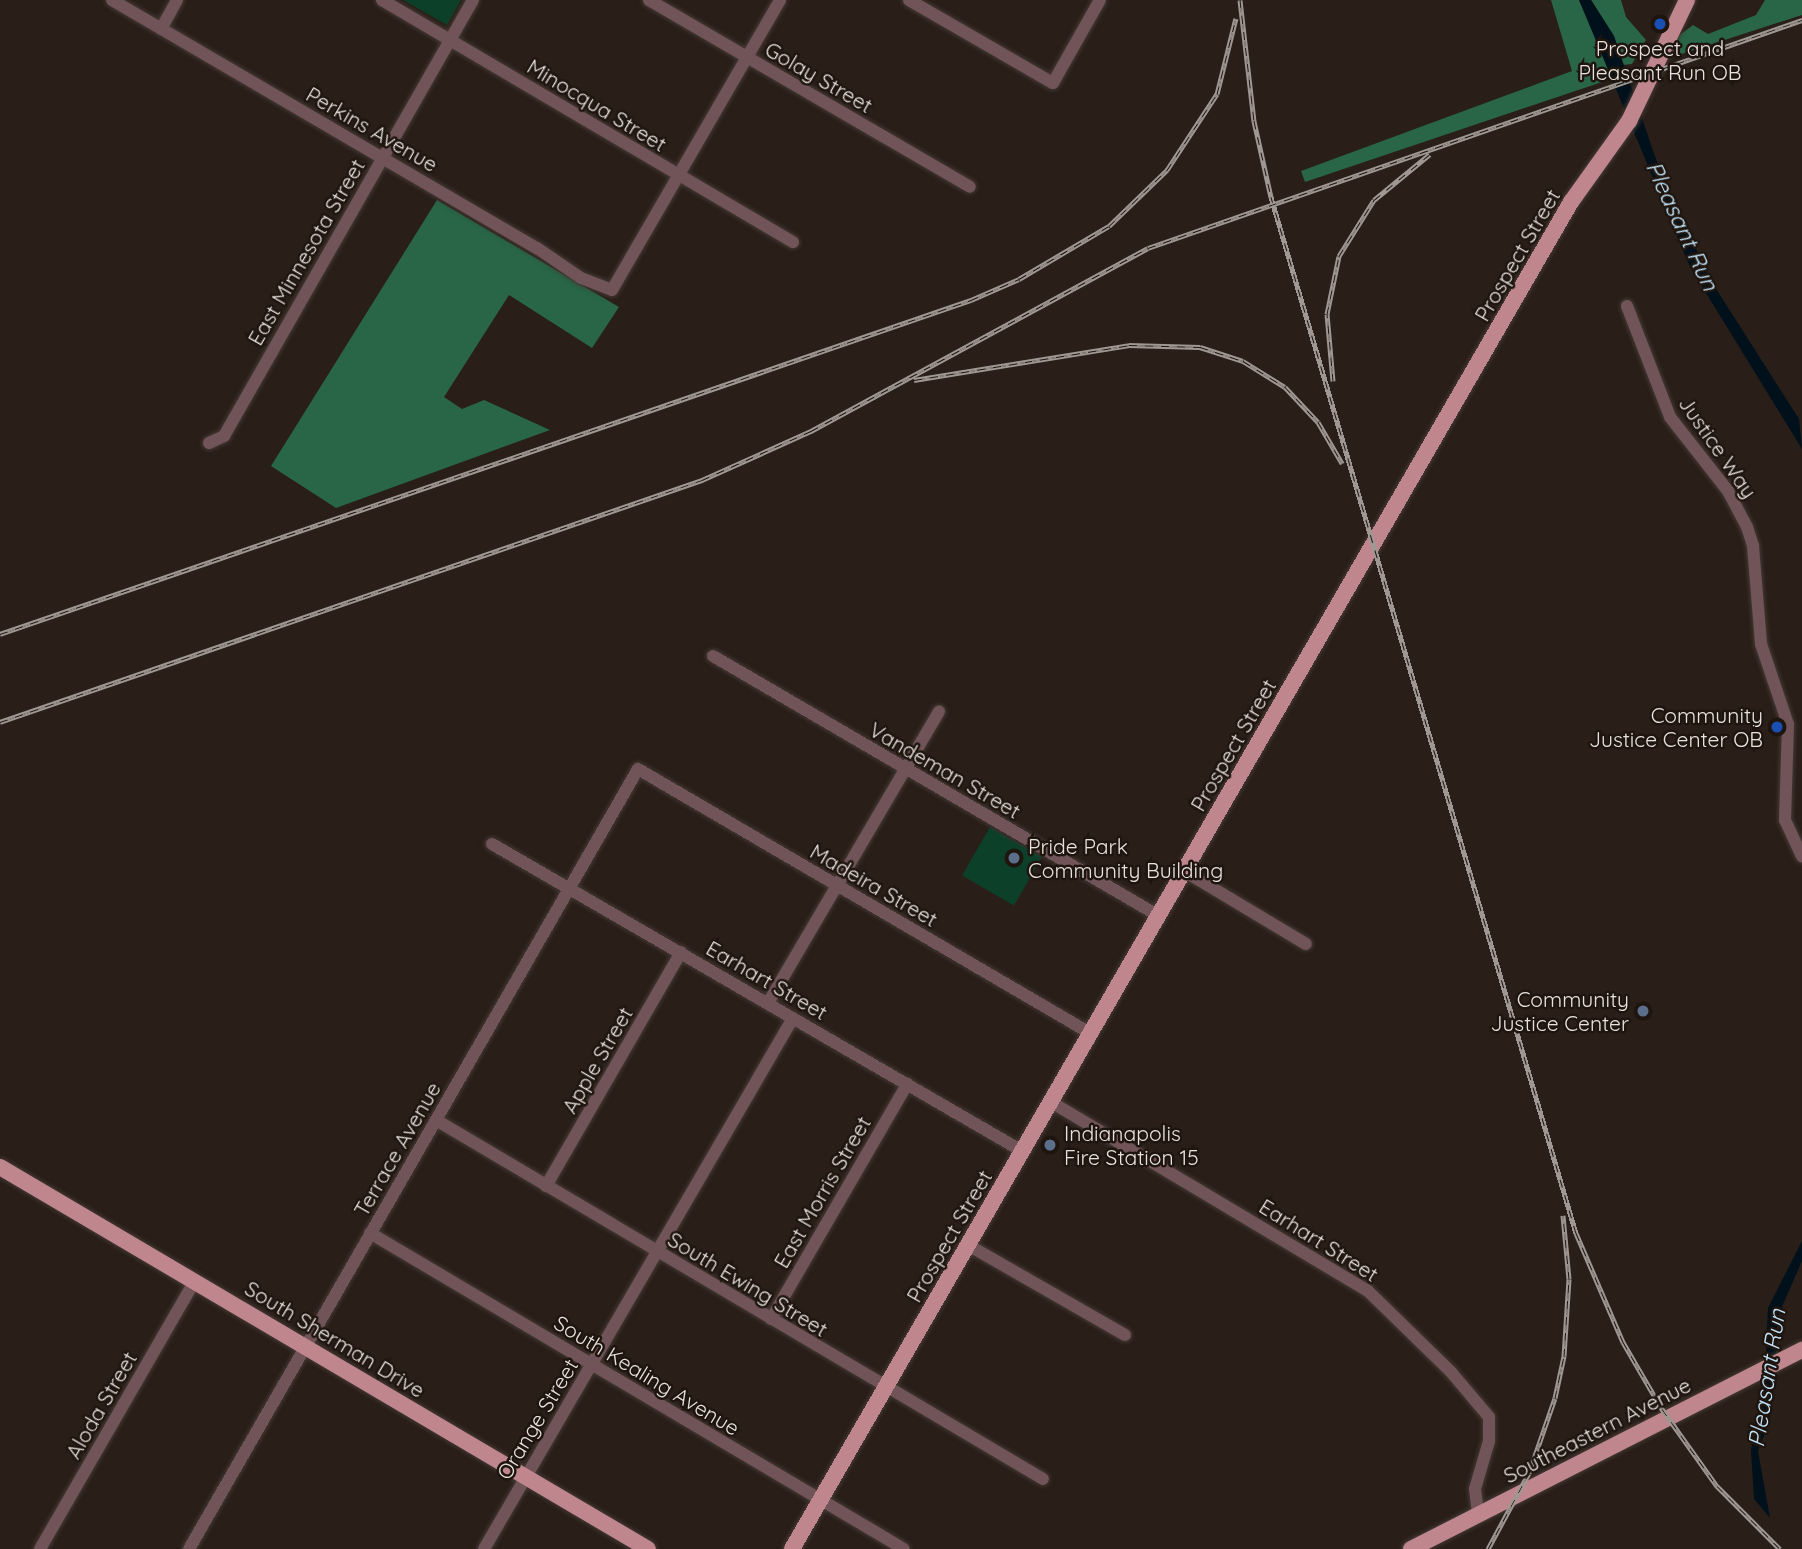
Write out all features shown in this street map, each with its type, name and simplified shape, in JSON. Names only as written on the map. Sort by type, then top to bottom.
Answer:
[{"type":"main road","name":"Prospect Street","points":[[792,1549],[1565,213],[1629,121],[1644,95],[1687,0]]},
{"type":"main road","name":"South Sherman Drive","points":[[0,1167],[648,1549]]},
{"type":"main road","name":"Southeastern Avenue","points":[[1411,1549],[1796,1354]]},
{"type":"street","name":"Perkins Avenue","points":[[112,0],[581,278],[612,290],[678,175]]},
{"type":"street","points":[[161,29],[177,0]]},
{"type":"street","name":"Minocqua Street","points":[[382,0],[793,242]]},
{"type":"street","name":"East Minnesota Street","points":[[209,443],[224,436],[473,0]]},
{"type":"street","name":"Golay Street","points":[[649,0],[970,187]]},
{"type":"street","points":[[678,175],[780,0]]},
{"type":"street","points":[[909,0],[1053,83],[1100,0]]},
{"type":"street","name":"Justice Way","points":[[1627,306],[1670,417],[1728,491],[1747,527],[1753,546],[1761,644],[1788,724],[1785,820],[1802,856]]},
{"type":"street","name":"Vandeman Street","points":[[713,656],[1159,916]]},
{"type":"street","points":[[768,1003],[939,712]]},
{"type":"street","name":"Madeira Street","points":[[638,769],[1090,1033]]},
{"type":"street","name":"Terrace Avenue","points":[[189,1549],[638,769]]},
{"type":"street","name":"Earhart Street","points":[[492,844],[1022,1151]]},
{"type":"street","points":[[1184,871],[1306,944]]},
{"type":"street","name":"Apple Street","points":[[546,1186],[681,952]]},
{"type":"street","name":"Orange Street","points":[[484,1549],[793,1018]]},
{"type":"street","name":"East Morris Street","points":[[771,1319],[907,1084]]},
{"type":"street","name":"Earhart Street","points":[[1051,1102],[1368,1291],[1451,1372],[1489,1417],[1489,1441],[1475,1489],[1478,1514]]},
{"type":"street","name":"South Ewing Street","points":[[436,1120],[1043,1479]]},
{"type":"street","name":"South Kealing Avenue","points":[[370,1233],[904,1549]]},
{"type":"street","points":[[968,1245],[1125,1335]]},
{"type":"street","name":"Aloda Street","points":[[40,1549],[195,1280]]},
{"type":"green space","points":[[403,0],[461,0],[447,25]]},
{"type":"green space","points":[[1551,0],[1579,0],[1614,78],[1305,182],[1301,171],[1572,71]]},
{"type":"green space","points":[[1591,0],[1621,0],[1626,17],[1646,40],[1632,64],[1623,65],[1614,36]]},
{"type":"green space","points":[[1765,0],[1802,0],[1802,15],[1663,60],[1669,43],[1693,25],[1708,34],[1756,15]]},
{"type":"green space","points":[[437,200],[619,307],[592,348],[509,295],[444,397],[462,409],[484,400],[550,430],[336,508],[271,466]]},
{"type":"green space","points":[[990,827],[1042,857],[1014,905],[962,875]]},
{"type":"water","name":"Pleasant Run","points":[[1579,0],[1591,0],[1614,36],[1661,174],[1711,281],[1799,419],[1802,449],[1690,267]]},
{"type":"water","name":"Pleasant Run","points":[[1802,1241],[1802,1261],[1777,1318],[1776,1381],[1768,1401],[1770,1420],[1758,1451],[1770,1518],[1754,1499],[1751,1450],[1765,1379],[1768,1308]]},
{"type":"railway","points":[[1240,0],[1254,121],[1271,197],[1576,1233],[1623,1342],[1662,1409],[1717,1486],[1780,1549]]},
{"type":"railway","points":[[0,634],[971,300],[1019,279],[1109,226],[1167,170],[1217,94],[1236,18]]},
{"type":"railway","points":[[0,722],[702,480],[811,431],[1148,248],[1802,20]]},
{"type":"railway","points":[[1333,381],[1327,314],[1339,256],[1374,200],[1430,154]]},
{"type":"railway","points":[[914,380],[1129,345],[1200,347],[1243,361],[1285,387],[1318,422],[1342,463]]},
{"type":"railway","points":[[1488,1549],[1529,1473],[1555,1398],[1564,1356],[1569,1279],[1563,1215]]},
{"type":"place","name":"Prospect and Pleasant Run OB","points":[[1660,24]]},
{"type":"place","name":"Community Justice Center OB","points":[[1777,727]]},
{"type":"place","name":"Pride Park Community Building","points":[[1014,858]]},
{"type":"place","name":"Community Justice Center","points":[[1643,1011]]},
{"type":"place","name":"Indianapolis Fire Station 15","points":[[1050,1145]]}]
